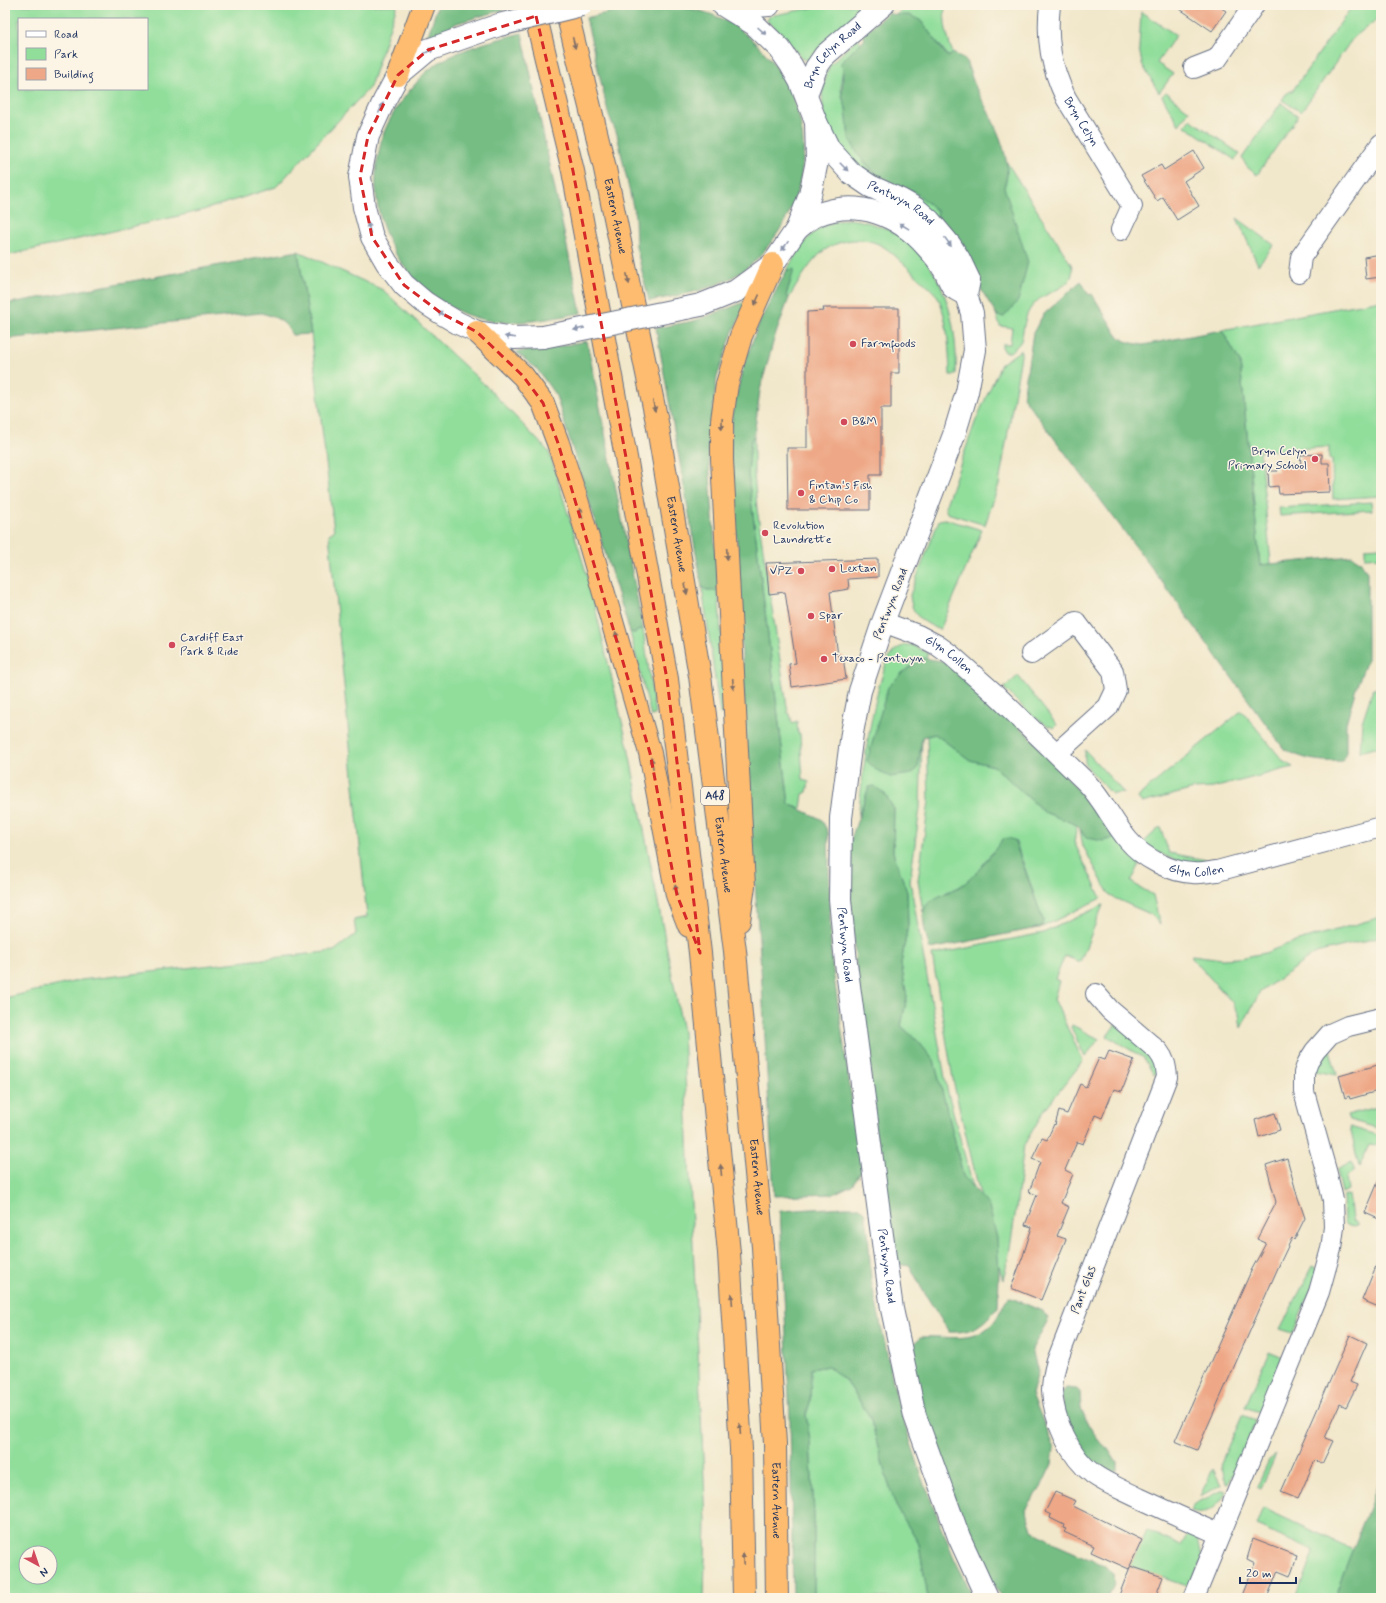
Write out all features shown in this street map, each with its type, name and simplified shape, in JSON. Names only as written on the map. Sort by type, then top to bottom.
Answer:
[{"type":"highway","points":[[398,75],[424,5]]},
{"type":"highway","points":[[533,5],[573,171],[667,679],[700,953],[729,1253],[741,1449],[744,1598]]},
{"type":"highway","name":"Eastern Avenue","points":[[565,5],[604,164],[657,422],[700,676],[735,950],[763,1247],[775,1444],[777,1598]]},
{"type":"highway","points":[[735,950],[744,886],[722,458],[722,420],[727,384],[741,336],[773,264]]},
{"type":"highway","points":[[477,332],[523,376],[543,403],[558,443],[577,500],[650,753],[677,895],[700,953]]},
{"type":"street","points":[[581,5],[499,26],[428,50],[398,75],[368,136],[360,177],[364,208],[372,237],[387,263],[404,285],[424,302],[441,313],[477,332],[514,338],[543,337],[701,305],[736,291],[773,264],[797,229],[810,194],[817,161],[816,122],[806,95],[791,65],[780,49],[754,24],[727,7]]},
{"type":"street","points":[[727,7],[769,5]]},
{"type":"street","name":"Bryn Celyn Road","points":[[806,95],[816,68],[825,55],[883,5]]},
{"type":"street","name":"Bryn Celyn","points":[[1050,5],[1048,22],[1049,42],[1052,63],[1059,83],[1069,104],[1132,206],[1121,230]]},
{"type":"street","points":[[1194,68],[1217,58],[1254,5]]},
{"type":"street","name":"Pentwyn Road","points":[[816,122],[829,149],[850,173],[870,186],[915,208],[939,231],[959,259],[969,280],[966,295],[972,314],[975,350],[967,392],[951,443],[883,622],[860,691],[851,737],[843,797],[841,818],[840,899],[846,963],[890,1294],[915,1416],[959,1537],[987,1598]]},
{"type":"street","points":[[1299,273],[1301,257],[1381,144]]},
{"type":"street","name":"Pentwyn Road","points":[[797,229],[816,215],[833,210],[852,208],[871,210],[891,218],[910,229],[926,246],[943,268],[954,288],[966,295]]},
{"type":"street","name":"Glyn Collen","points":[[883,622],[918,635],[937,645],[951,655],[1057,753],[1095,791],[1128,840],[1137,849],[1151,859],[1182,872],[1193,873],[1217,871],[1381,827]]},
{"type":"street","points":[[1031,654],[1076,622],[1113,671],[1116,690],[1108,707],[1057,753]]},
{"type":"street","name":"Pant Glas","points":[[1096,994],[1110,1010],[1158,1051],[1164,1058],[1167,1077],[1056,1361],[1052,1390],[1054,1407],[1065,1436],[1073,1451],[1082,1464],[1092,1474],[1116,1487],[1219,1534]]},
{"type":"street","points":[[1194,1598],[1319,1292],[1331,1249],[1334,1227],[1333,1200],[1304,1092],[1304,1073],[1308,1062],[1315,1051],[1330,1034],[1348,1026],[1381,1018]]},
{"type":"highlighted area","points":[[536,16],[573,171],[667,679],[700,953],[677,895],[650,753],[558,443],[543,403],[523,376],[477,332],[441,313],[404,285],[372,237],[360,177],[368,136],[398,75],[428,50]]},
{"type":"green space","points":[[5,5],[397,5],[370,87],[276,187],[200,211],[5,256]]},
{"type":"green space","points":[[438,5],[517,6],[457,23],[426,41]]},
{"type":"green space","points":[[640,5],[671,6],[700,11],[732,24],[744,33],[765,53],[780,73],[791,94],[799,116],[803,139],[803,163],[799,186],[791,209],[779,231],[761,255],[744,270],[717,285],[695,292],[649,301],[636,246],[635,216],[617,134],[609,116],[586,18]]},
{"type":"green space","points":[[827,5],[868,5],[827,39],[809,60],[802,59],[784,36],[767,21],[769,16]]},
{"type":"green space","points":[[907,5],[945,5],[946,30],[953,53],[949,57],[920,20],[896,15]]},
{"type":"green space","points":[[1353,5],[1381,5],[1381,16],[1353,38],[1301,112],[1282,100],[1286,94],[1293,90]]},
{"type":"green space","points":[[1141,12],[1176,35],[1157,63],[1173,74],[1159,93],[1142,64],[1139,48]]},
{"type":"green space","points":[[888,13],[896,15],[909,15],[920,20],[948,57],[953,53],[965,59],[976,88],[999,136],[1007,163],[1007,175],[1004,187],[1028,262],[1018,301],[1004,317],[998,316],[990,304],[938,219],[937,211],[914,191],[895,187],[889,182],[882,180],[859,156],[849,138],[846,108],[842,95],[843,68],[840,64],[865,39],[863,34]]},
{"type":"green space","points":[[522,33],[581,313],[523,322],[493,321],[479,319],[465,314],[443,302],[423,287],[406,269],[393,249],[383,226],[377,202],[376,177],[380,146],[385,129],[399,105],[423,75],[435,65],[458,53],[484,43]]},
{"type":"green space","points":[[858,38],[861,43],[847,60],[841,80],[842,97],[846,107],[848,134],[851,142],[864,161],[879,178],[898,187],[914,190],[937,211],[938,219],[849,163],[824,119],[822,94],[830,65]]},
{"type":"green space","points":[[1166,92],[1189,111],[1179,125],[1162,96]]},
{"type":"green space","points":[[1281,103],[1298,116],[1257,175],[1247,167],[1242,158]]},
{"type":"green space","points":[[1190,119],[1240,154],[1235,160],[1185,126]]},
{"type":"green space","points":[[1006,161],[1071,264],[1072,272],[1071,278],[1067,283],[1042,297],[1031,308],[1026,319],[1021,341],[1010,352],[1005,352],[1002,344],[1010,344],[1012,328],[1000,326],[995,311],[998,316],[1004,187],[1007,174]]},
{"type":"green space","points":[[1237,218],[1274,245],[1258,265]]},
{"type":"green space","points":[[849,219],[877,225],[900,237],[919,253],[934,273],[945,296],[952,321],[956,348],[956,375],[950,375],[946,325],[938,297],[895,256],[876,243],[853,240],[831,246],[819,255],[803,275],[789,298],[786,296],[794,270],[787,270],[805,242],[818,230],[827,225],[837,221]]},
{"type":"green space","points":[[298,251],[383,290],[484,384],[549,452],[589,582],[628,747],[683,1032],[706,1521],[704,1598],[5,1598],[5,998],[81,980],[334,951],[356,934],[354,920],[367,917],[329,534],[334,531],[311,334]]},
{"type":"green space","points":[[298,251],[311,334],[292,335],[280,320],[261,313],[5,339],[5,304]]},
{"type":"green space","points":[[794,269],[786,296],[789,298],[774,339],[760,390],[754,436],[751,440],[748,474],[789,804],[821,819],[828,832],[831,957],[862,1170],[852,1185],[833,1194],[774,1196],[761,968],[749,801],[738,552],[730,477],[732,415],[743,367],[760,321],[787,270]]},
{"type":"green space","points":[[1081,281],[1089,295],[1092,294],[1117,335],[1125,341],[1143,345],[1222,330],[1240,362],[1260,565],[1352,556],[1360,561],[1367,572],[1367,660],[1356,688],[1346,723],[1346,755],[1342,761],[1312,760],[1298,756],[1284,749],[1151,567],[1023,397],[1033,333],[1043,315]]},
{"type":"green space","name":"Bryn Celyn Primary School","points":[[1381,300],[1381,496],[1333,499],[1332,459],[1329,459],[1329,447],[1260,451],[1271,564],[1260,565],[1240,362],[1222,330]]},
{"type":"green space","points":[[748,301],[733,331],[717,377],[708,446],[718,589],[716,591],[708,591],[702,587],[656,328],[694,321]]},
{"type":"green space","points":[[587,341],[643,628],[634,633],[630,632],[556,396],[537,369],[516,352],[545,349]]},
{"type":"green space","points":[[1021,350],[999,484],[985,525],[947,513],[945,507],[976,420],[1001,364]]},
{"type":"green space","points":[[754,436],[754,474],[757,509],[788,713],[790,714],[792,723],[797,721],[798,734],[800,734],[803,780],[809,782],[807,792],[803,794],[801,809],[789,804],[748,474],[751,440]]},
{"type":"green space","points":[[1371,502],[1372,510],[1280,516],[1279,508]]},
{"type":"green space","points":[[945,519],[982,530],[940,630],[923,621],[919,617],[913,608],[910,595],[939,520]]},
{"type":"green space","points":[[1381,547],[1381,557],[1365,558],[1365,548]]},
{"type":"green space","points":[[702,587],[708,591],[718,589],[727,713],[720,714]]},
{"type":"green space","points":[[643,628],[655,715],[651,716],[630,632],[634,633]]},
{"type":"green space","points":[[906,645],[912,645],[928,653],[926,659],[923,658],[904,672],[888,687],[879,722],[918,767],[922,737],[920,808],[910,881],[947,1089],[973,1187],[963,1176],[934,1061],[918,1041],[901,1026],[907,997],[901,964],[908,925],[907,892],[893,852],[894,809],[869,787],[858,817],[869,733],[880,683],[891,655],[898,648]]},
{"type":"green space","points":[[923,658],[942,661],[962,673],[1050,756],[1113,833],[1113,838],[1103,841],[1086,838],[1077,825],[1044,812],[994,766],[970,760],[935,734],[922,737],[918,767],[912,774],[890,777],[875,769],[867,761],[888,687],[903,672]]},
{"type":"green space","points":[[1018,676],[1057,725],[1054,728],[1033,716],[1004,688]]},
{"type":"green space","points":[[1381,688],[1381,746],[1360,752],[1362,722],[1373,689]]},
{"type":"green space","points":[[1240,712],[1243,712],[1284,762],[1293,767],[1213,788],[1194,789],[1142,803],[1138,798],[1142,793]]},
{"type":"green space","points":[[935,734],[970,760],[994,766],[1044,812],[1077,825],[1074,842],[1101,898],[1040,928],[1032,929],[1042,926],[1043,920],[1015,840],[990,855],[979,871],[963,885],[947,892],[926,906],[923,912],[918,880],[929,801],[927,736]]},
{"type":"green space","points":[[1085,750],[1124,793],[1112,794],[1088,768],[1085,762]]},
{"type":"green space","points":[[874,786],[885,794],[894,809],[893,852],[907,892],[908,925],[901,964],[907,997],[901,1026],[918,1041],[934,1061],[963,1176],[989,1206],[997,1238],[999,1274],[998,1307],[977,1327],[965,1331],[949,1332],[922,1289],[910,1266],[891,1263],[878,1161],[868,1044],[857,978],[847,851],[869,787]]},
{"type":"green space","points":[[1160,827],[1169,853],[1217,862],[1196,864],[1178,861],[1161,854],[1143,843]]},
{"type":"green space","points":[[1080,830],[1086,838],[1113,833],[1141,862],[1131,882],[1153,895],[1160,925],[1152,915],[1110,896],[1083,846]]},
{"type":"green space","points":[[1008,838],[1014,840],[1043,920],[1042,926],[930,949],[923,916],[925,907],[928,903],[938,897],[965,883],[980,868],[1003,839]]},
{"type":"green space","points":[[1103,905],[1080,962],[1065,956],[1055,979],[1059,981],[1054,999],[1083,1061],[1045,1109],[1024,1145],[1009,1254],[1003,1280],[984,1211],[954,1085],[932,955],[1043,933]]},
{"type":"green space","points":[[1381,917],[1381,937],[1316,953],[1260,992],[1241,1028],[1239,1014],[1232,1002],[1191,957],[1192,955],[1222,959],[1239,958],[1265,953],[1288,944]]},
{"type":"green space","points":[[1116,1024],[1152,1056],[1160,1070],[1154,1075],[1144,1058],[1107,1036]]},
{"type":"green space","points":[[1072,1025],[1099,1039],[1085,1057],[1071,1027]]},
{"type":"green space","points":[[1328,1049],[1330,1050],[1337,1075],[1316,1071],[1315,1068]]},
{"type":"green space","points":[[1381,1106],[1381,1129],[1349,1120],[1347,1115]]},
{"type":"green space","points":[[1350,1127],[1381,1136],[1381,1146],[1370,1144],[1359,1167]]},
{"type":"green space","points":[[1352,1162],[1354,1170],[1346,1178],[1348,1190],[1342,1193],[1337,1170]]},
{"type":"green space","points":[[1349,1194],[1352,1220],[1358,1224],[1358,1226],[1346,1225],[1344,1223],[1343,1196]]},
{"type":"green space","points":[[860,1207],[865,1212],[868,1231],[871,1280],[898,1404],[925,1485],[954,1558],[974,1598],[928,1598],[919,1544],[896,1506],[870,1417],[847,1382],[828,1366],[811,1369],[810,1402],[806,1415],[810,1441],[814,1514],[814,1598],[793,1598],[790,1418],[780,1211]]},
{"type":"green space","points":[[1313,1266],[1317,1268],[1318,1273],[1293,1333],[1280,1329]]},
{"type":"green space","points":[[1009,1297],[1042,1311],[1049,1318],[1032,1349],[1038,1372],[1032,1394],[1054,1449],[1052,1464],[1043,1483],[1025,1510],[1032,1529],[1055,1544],[1105,1566],[1113,1574],[1114,1583],[1108,1598],[1002,1598],[972,1546],[933,1439],[909,1359],[911,1346],[921,1337],[958,1338],[976,1335],[984,1331],[994,1322]]},
{"type":"green space","points":[[1269,1352],[1283,1358],[1262,1409],[1258,1412],[1245,1407]]},
{"type":"green space","points":[[828,1366],[847,1382],[870,1417],[896,1506],[919,1544],[928,1598],[814,1598],[814,1514],[810,1441],[806,1415],[810,1402],[811,1369]]},
{"type":"green space","points":[[1066,1388],[1077,1389],[1080,1392],[1081,1408],[1088,1424],[1098,1440],[1108,1449],[1117,1463],[1117,1470],[1105,1473],[1083,1455],[1064,1418],[1061,1394]]},
{"type":"green space","points":[[1242,1415],[1253,1419],[1256,1423],[1229,1483],[1226,1482],[1220,1466]]},
{"type":"green space","points":[[1276,1455],[1261,1488],[1257,1486],[1269,1460]]},
{"type":"green space","points":[[1213,1469],[1221,1485],[1200,1496]]},
{"type":"green space","points":[[1381,1477],[1381,1598],[1334,1598]]},
{"type":"green space","points":[[1222,1490],[1226,1491],[1217,1505],[1213,1508],[1203,1512],[1191,1511],[1195,1504]]},
{"type":"green space","points":[[1263,1508],[1353,1550],[1334,1598],[1296,1598],[1314,1551],[1256,1526]]},
{"type":"green space","points":[[1190,1529],[1198,1538],[1202,1557],[1190,1587],[1130,1566],[1146,1530],[1181,1546]]},
{"type":"building","points":[[1174,5],[1217,5],[1226,11],[1212,31]]},
{"type":"building","points":[[1194,151],[1204,168],[1184,181],[1199,206],[1177,220],[1163,197],[1157,201],[1141,176],[1161,165],[1164,170]]},
{"type":"building","points":[[1381,254],[1381,277],[1366,279],[1364,257]]},
{"type":"building","points":[[823,308],[899,308],[899,373],[891,373],[891,408],[881,408],[881,475],[870,475],[870,510],[788,510],[787,448],[807,448],[807,312],[824,311]]},
{"type":"building","points":[[1322,454],[1322,463],[1329,463],[1330,492],[1279,494],[1278,486],[1269,487],[1268,471],[1278,471],[1277,465],[1301,464],[1300,455]]},
{"type":"building","points":[[878,559],[878,577],[848,579],[849,589],[830,592],[838,656],[843,656],[846,679],[792,687],[789,664],[796,663],[785,592],[769,594],[766,563]]},
{"type":"building","points":[[1109,1051],[1134,1060],[1122,1091],[1114,1089],[1102,1118],[1095,1115],[1083,1144],[1077,1142],[1065,1170],[1073,1174],[1061,1203],[1069,1207],[1057,1236],[1066,1239],[1041,1300],[1011,1288],[1032,1227],[1025,1225],[1037,1195],[1029,1192],[1040,1162],[1032,1159],[1042,1138],[1047,1140],[1054,1124],[1055,1125],[1059,1111],[1067,1114],[1080,1084],[1086,1087],[1099,1058],[1105,1060]]},
{"type":"building","points":[[1381,1064],[1381,1088],[1377,1089],[1378,1091],[1350,1099],[1349,1096],[1345,1098],[1339,1076]]},
{"type":"building","points":[[1275,1113],[1280,1130],[1259,1137],[1255,1120]]},
{"type":"building","points":[[1287,1158],[1305,1218],[1294,1240],[1292,1238],[1281,1261],[1197,1450],[1175,1441],[1252,1269],[1266,1243],[1257,1239],[1276,1202],[1266,1165]]},
{"type":"building","points":[[1381,1175],[1381,1220],[1365,1213]]},
{"type":"building","points":[[1381,1254],[1381,1308],[1362,1300]]},
{"type":"building","points":[[1350,1335],[1367,1343],[1350,1382],[1357,1385],[1346,1407],[1340,1404],[1325,1438],[1333,1441],[1322,1464],[1315,1460],[1298,1499],[1281,1492]]},
{"type":"building","points":[[1055,1492],[1076,1501],[1073,1506],[1142,1540],[1130,1566],[1163,1577],[1155,1598],[1118,1598],[1130,1567],[1129,1569],[1091,1552],[1094,1546],[1064,1532],[1066,1529],[1063,1528],[1064,1525],[1050,1518],[1051,1515],[1045,1512]]},
{"type":"building","points":[[1253,1539],[1297,1556],[1290,1576],[1278,1571],[1267,1598],[1241,1598],[1255,1563],[1247,1559]]},
{"type":"place","name":"Farmfoods","points":[[853,344]]},
{"type":"place","name":"B&M","points":[[844,422]]},
{"type":"place","name":"Bryn Celyn Primary School","points":[[1315,459]]},
{"type":"place","name":"Fintan's Fish & Chip Co","points":[[801,493]]},
{"type":"place","name":"Revolution Laundrette","points":[[765,533]]},
{"type":"place","name":"Lextan","points":[[832,569]]},
{"type":"place","name":"VPZ","points":[[801,571]]},
{"type":"place","name":"Spar","points":[[811,616]]},
{"type":"place","name":"Cardiff East Park & Ride","points":[[172,645]]},
{"type":"place","name":"Texaco - Pentwyn","points":[[824,659]]}]
